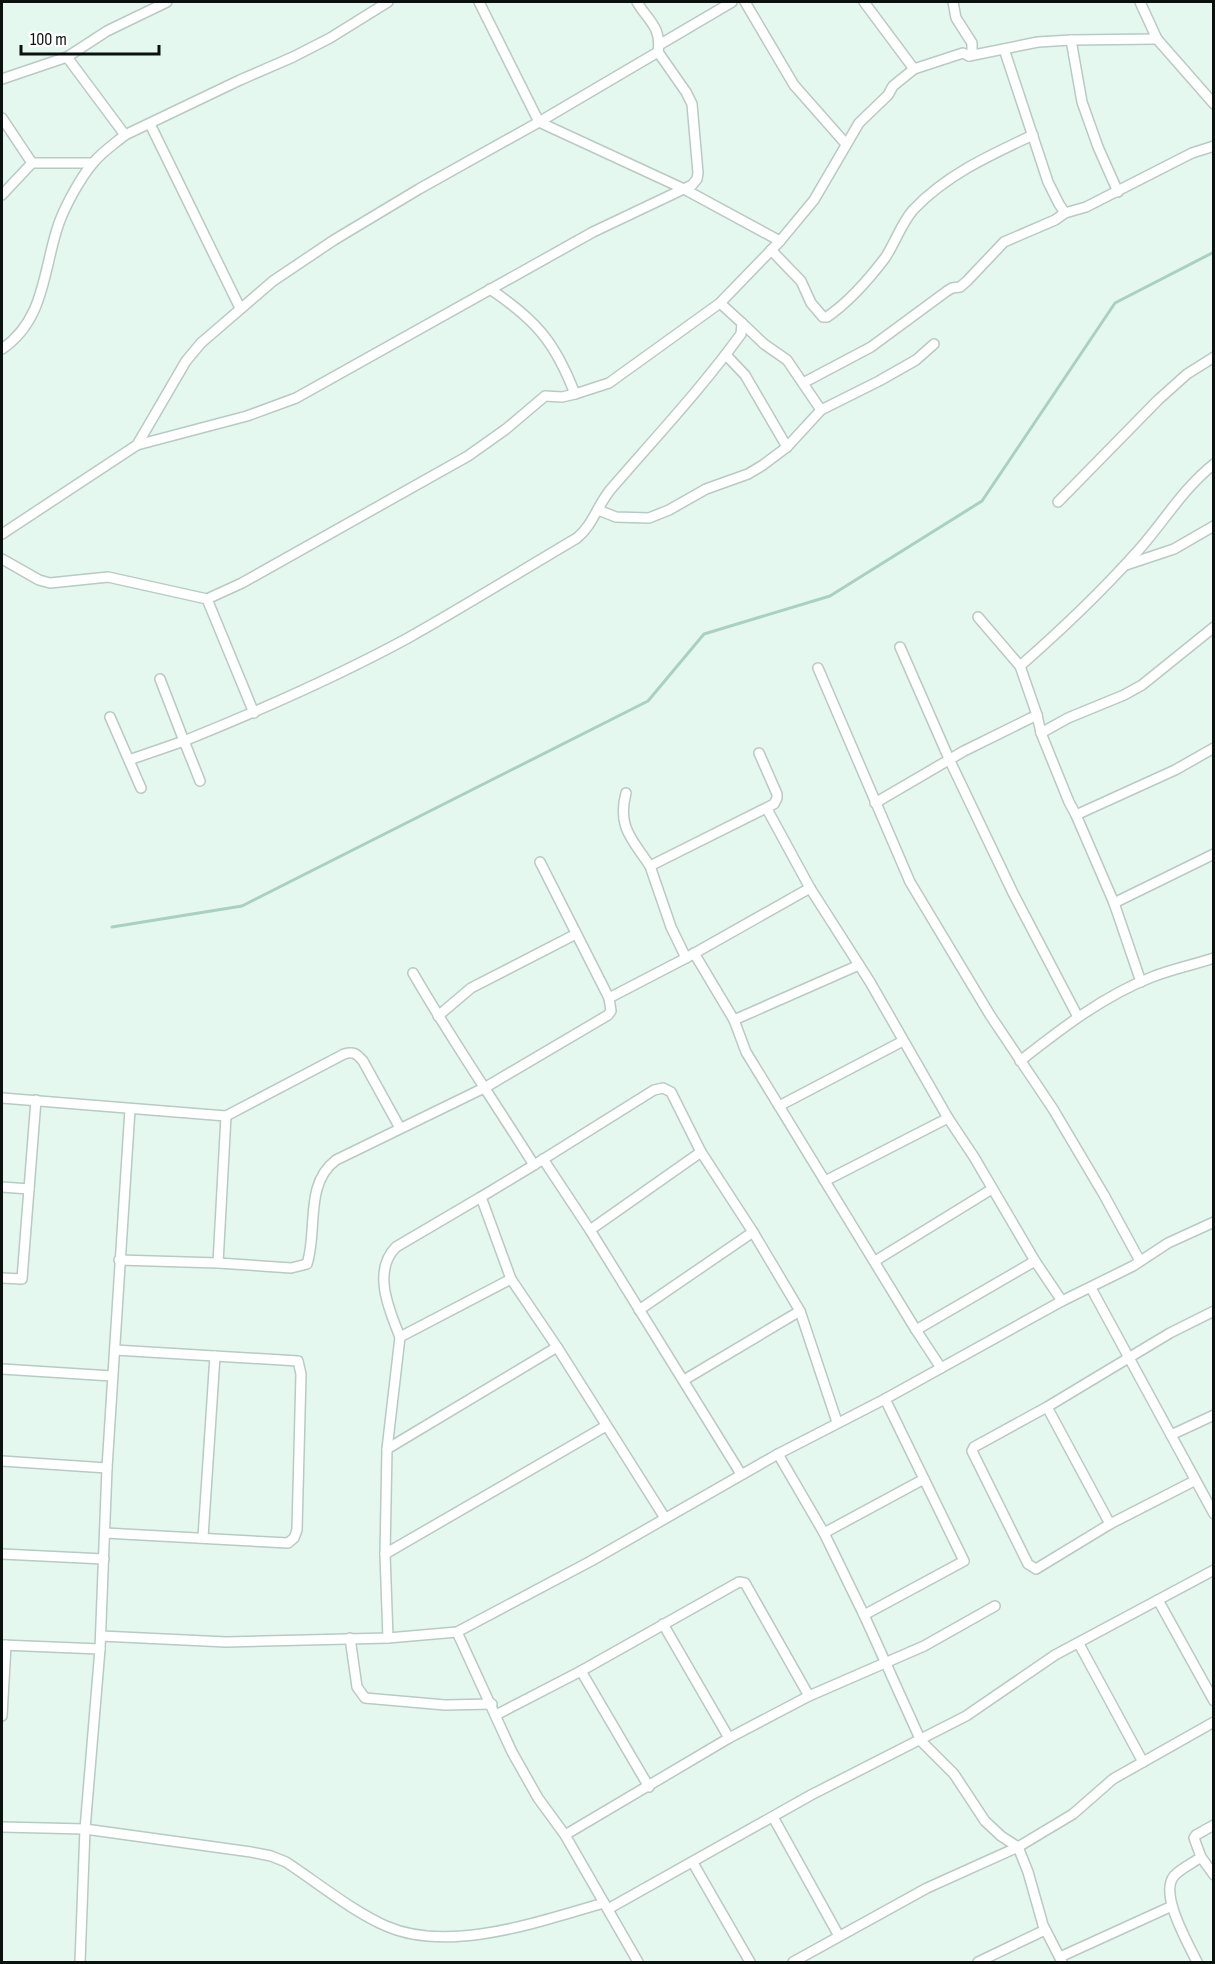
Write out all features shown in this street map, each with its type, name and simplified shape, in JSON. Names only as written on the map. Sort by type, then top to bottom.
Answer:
[{"type":"street","points":[[2,80],[67,57],[154,4],[167,2]]},
{"type":"street","points":[[2,349],[23,330],[34,313],[60,220],[71,197],[93,163],[125,135],[303,52],[388,2]]},
{"type":"street","points":[[479,2],[539,122],[684,189],[780,241]]},
{"type":"street","points":[[2,534],[137,445],[247,416],[296,398],[593,232],[692,184],[698,174],[692,104],[659,49],[659,36],[656,28],[637,2]]},
{"type":"street","points":[[137,445],[186,361],[201,343],[273,281],[334,240],[539,122],[732,2]]},
{"type":"street","points":[[746,2],[794,85],[846,144]]},
{"type":"street","points":[[864,2],[914,69]]},
{"type":"street","points":[[953,2],[956,18],[972,43],[972,53],[969,56]]},
{"type":"street","points":[[1140,2],[1157,39],[1214,104]]},
{"type":"street","points":[[2,559],[39,580],[50,583],[108,577],[207,599],[242,583],[459,461],[506,429],[545,396],[562,397],[609,383],[720,303],[780,241],[818,193],[859,123],[888,95],[893,86],[914,69],[963,53],[969,56],[1038,42],[1157,39]]},
{"type":"street","points":[[1071,40],[1082,102],[1098,147],[1118,192]]},
{"type":"street","points":[[1004,49],[1048,182],[1065,213]]},
{"type":"street","points":[[67,57],[125,135]]},
{"type":"street","points":[[2,118],[32,163]]},
{"type":"street","points":[[150,124],[240,308]]},
{"type":"street","points":[[771,250],[801,281],[811,303],[823,316],[827,317],[846,302],[885,257],[908,217],[935,189],[975,163],[1033,135]]},
{"type":"street","points":[[803,383],[871,346],[946,291],[960,287],[1004,242],[1055,220],[1065,213],[1086,207],[1118,192],[1192,153],[1214,146]]},
{"type":"street","points":[[2,195],[32,163],[93,163]]},
{"type":"street","points":[[490,289],[519,309],[544,335],[562,364],[575,394]]},
{"type":"street","points":[[720,303],[764,344],[787,360],[821,410]]},
{"type":"street","points":[[129,760],[184,741],[308,689],[408,638],[548,556],[584,532],[608,493],[678,414],[726,355],[741,334],[742,323]]},
{"type":"street","points":[[598,510],[616,517],[649,518],[669,510],[706,489],[748,474],[787,447],[821,410],[916,360],[934,344]]},
{"type":"street","points":[[726,355],[746,375],[787,447]]},
{"type":"street","points":[[1058,502],[1158,400],[1187,374],[1214,357]]},
{"type":"street","points":[[1020,666],[1047,643],[1125,565],[1186,492],[1214,464]]},
{"type":"street","points":[[1125,565],[1174,549],[1214,525]]},
{"type":"street","points":[[207,599],[254,713]]},
{"type":"street","points":[[978,616],[1020,666],[1041,733],[1114,903],[1142,982]]},
{"type":"street","points":[[1041,733],[1068,718],[1124,695],[1142,685],[1214,627]]},
{"type":"street","points":[[900,647],[1013,893],[1078,1017]]},
{"type":"street","points":[[818,668],[910,882],[954,957],[1053,1109],[1140,1261]]},
{"type":"street","points":[[160,679],[200,781]]},
{"type":"street","points":[[875,803],[950,760],[1037,715]]},
{"type":"street","points":[[110,717],[141,788]]},
{"type":"street","points":[[1076,815],[1175,770],[1214,748]]},
{"type":"street","points":[[650,866],[774,804],[777,798],[759,753]]},
{"type":"street","points":[[626,793],[622,812],[625,826],[650,866],[671,927],[686,958]]},
{"type":"street","points":[[767,809],[810,888],[870,982],[948,1118],[1062,1301]]},
{"type":"street","points":[[1114,903],[1214,854]]},
{"type":"street","points":[[119,1260],[291,1268],[307,1264],[317,1189],[323,1172],[336,1160],[486,1087],[608,1015],[611,1011],[609,998],[540,862]]},
{"type":"street","points":[[609,998],[686,958],[810,888]]},
{"type":"street","points":[[438,1016],[471,988],[576,934]]},
{"type":"street","points":[[694,952],[734,1020],[746,1052],[941,1368]]},
{"type":"street","points":[[1020,1060],[1078,1017],[1142,982],[1214,958]]},
{"type":"street","points":[[734,1020],[859,965]]},
{"type":"street","points":[[413,974],[534,1165]]},
{"type":"street","points":[[779,1106],[903,1041]]},
{"type":"street","points":[[2,1098],[226,1116],[344,1054],[352,1052],[358,1054],[363,1061],[400,1128]]},
{"type":"street","points":[[388,1638],[387,1449],[400,1337],[388,1308],[385,1290],[384,1270],[389,1253],[396,1246],[534,1165],[654,1090],[663,1088],[671,1092],[700,1152],[753,1232],[800,1311],[837,1422]]},
{"type":"street","points":[[2,1278],[22,1279],[36,1100]]},
{"type":"street","points":[[80,1962],[85,1829],[101,1636],[112,1376],[130,1109]]},
{"type":"street","points":[[218,1263],[226,1116]]},
{"type":"street","points":[[825,1181],[948,1118]]},
{"type":"street","points":[[590,1230],[700,1152]]},
{"type":"street","points":[[543,1159],[590,1230],[741,1474]]},
{"type":"street","points":[[2,1187],[29,1189]]},
{"type":"street","points":[[875,1261],[992,1190]]},
{"type":"street","points":[[481,1197],[512,1278],[665,1518]]},
{"type":"street","points":[[101,1636],[226,1642],[388,1638],[457,1632],[591,1561],[741,1474],[837,1422],[885,1399],[1062,1301],[1091,1288],[1168,1243],[1214,1222]]},
{"type":"street","points":[[639,1310],[753,1232]]},
{"type":"street","points":[[916,1330],[1035,1261]]},
{"type":"street","points":[[400,1337],[512,1278]]},
{"type":"street","points":[[1091,1288],[1214,1514]]},
{"type":"street","points":[[684,1380],[800,1311]]},
{"type":"street","points":[[1194,1481],[1110,1524],[1036,1569],[1028,1564],[972,1451],[974,1447],[1129,1359],[1170,1332],[1214,1311]]},
{"type":"street","points":[[387,1449],[557,1347]]},
{"type":"street","points":[[105,1533],[288,1543],[294,1538],[297,1530],[301,1374],[298,1361],[115,1350]]},
{"type":"street","points":[[204,1537],[215,1356]]},
{"type":"street","points":[[2,1369],[112,1376]]},
{"type":"street","points":[[864,1615],[964,1561],[885,1399]]},
{"type":"street","points":[[1047,1407],[1110,1524]]},
{"type":"street","points":[[1171,1435],[1214,1415]]},
{"type":"street","points":[[386,1554],[606,1426]]},
{"type":"street","points":[[778,1454],[824,1533],[921,1741],[954,1774],[985,1821],[1001,1836],[1018,1847],[1045,1930],[1061,1960],[1172,1906]]},
{"type":"street","points":[[2,1461],[107,1468]]},
{"type":"street","points":[[824,1533],[924,1479]]},
{"type":"street","points":[[2,1554],[104,1559]]},
{"type":"street","points":[[2,1827],[85,1829],[271,1856],[286,1862],[373,1920],[393,1929],[427,1937],[442,1938],[517,1928],[606,1906],[693,1863],[855,1772],[921,1741],[998,1696],[1055,1655],[1214,1570]]},
{"type":"street","points":[[496,1715],[581,1671],[740,1582],[745,1583],[809,1696]]},
{"type":"street","points":[[1158,1600],[1214,1701]]},
{"type":"street","points":[[565,1835],[729,1738],[809,1696],[924,1646],[995,1606]]},
{"type":"street","points":[[663,1624],[729,1738]]},
{"type":"street","points":[[457,1632],[492,1704],[512,1752],[538,1798],[565,1835],[638,1962]]},
{"type":"street","points":[[351,1638],[357,1687],[365,1698],[445,1705],[492,1704]]},
{"type":"street","points":[[1079,1644],[1143,1762]]},
{"type":"street","points":[[2,1716],[4,1645],[100,1649]]},
{"type":"street","points":[[581,1671],[649,1787]]},
{"type":"street","points":[[793,1962],[927,1888],[1018,1847],[1073,1814],[1113,1779],[1214,1722]]},
{"type":"street","points":[[773,1817],[839,1936]]},
{"type":"street","points":[[1214,1825],[1194,1838],[1201,1857],[1214,1875]]},
{"type":"street","points":[[1197,1962],[1172,1906],[1169,1891],[1176,1874],[1201,1857]]},
{"type":"street","points":[[693,1863],[750,1962]]},
{"type":"street","points":[[978,1962],[1045,1930]]},
{"type":"waterway","points":[[112,927],[242,906],[648,701],[704,634],[830,596],[982,501],[1115,303],[1214,252]]}]
